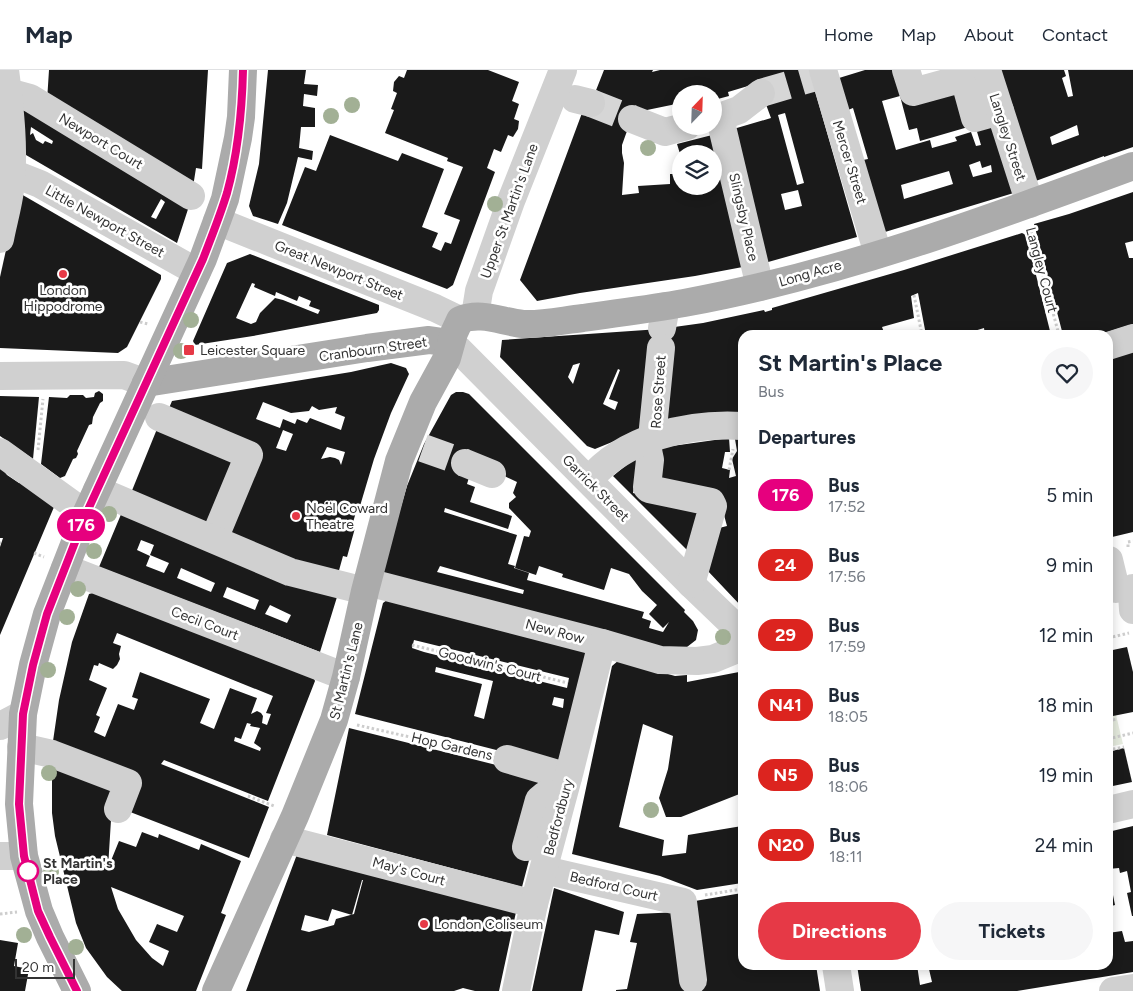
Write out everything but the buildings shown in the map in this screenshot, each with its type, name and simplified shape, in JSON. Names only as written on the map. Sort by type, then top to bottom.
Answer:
[{"type":"main road","points":[[77,991],[12,856],[19,804],[21,747],[11,720],[33,665],[47,614],[91,502],[197,272],[217,221],[227,192],[238,138],[243,70]]},
{"type":"main road","name":"Long Acre","points":[[462,326],[503,321],[535,324],[663,327],[758,277],[878,254],[1030,204],[1133,166]]},
{"type":"main road","name":"Cranbourn Street","points":[[146,383],[429,340],[462,326]]},
{"type":"main road","name":"St Martin's Lane","points":[[216,991],[284,839],[334,720],[346,677],[366,586],[399,461],[415,443],[424,402],[462,326]]},
{"type":"street","points":[[906,70],[913,92],[978,73]]},
{"type":"street","name":"Upper St Martin's Lane","points":[[462,326],[478,297],[490,259],[546,109],[555,92],[561,71]]},
{"type":"street","name":"Mercer Street","points":[[822,73],[878,254]]},
{"type":"street","name":"Langley Street","points":[[978,73],[1000,111],[1030,204]]},
{"type":"street","points":[[0,239],[10,190],[6,81]]},
{"type":"street","name":"Newport Court","points":[[6,81],[30,98],[191,196]]},
{"type":"street","name":"Slingsby Place","points":[[722,116],[739,110],[761,93]]},
{"type":"street","points":[[632,119],[665,132],[672,130]]},
{"type":"street","name":"Slingsby Place","points":[[722,129],[758,277]]},
{"type":"street","name":"Little Newport Street","points":[[8,165],[197,272]]},
{"type":"street","name":"Great Newport Street","points":[[217,221],[435,308],[462,326]]},
{"type":"street","name":"Garrick Street","points":[[462,326],[459,350],[738,629]]},
{"type":"street","name":"Rose Street","points":[[663,327],[647,487],[711,502],[713,506],[691,584]]},
{"type":"street","points":[[1113,344],[1133,338]]},
{"type":"street","name":"Cranbourn Street","points":[[0,376],[124,376],[146,383]]},
{"type":"street","points":[[159,417],[249,455],[214,539]]},
{"type":"street","points":[[589,480],[608,460],[651,439],[694,428],[738,426]]},
{"type":"street","name":"New Row","points":[[0,452],[35,478],[91,502],[214,539],[290,572],[366,586],[602,643],[660,660],[697,661],[713,659],[738,649]]},
{"type":"street","points":[[465,463],[492,474]]},
{"type":"street","points":[[1115,559],[1125,588],[1132,593],[1133,610]]},
{"type":"street","name":"Cecil Court","points":[[65,568],[346,677]]},
{"type":"street","name":"Bedfordbury","points":[[516,991],[534,904],[602,643]]},
{"type":"street","points":[[21,747],[52,754],[128,784],[118,809]]},
{"type":"street","name":"Hop Gardens","points":[[507,759],[566,782]]},
{"type":"street","points":[[526,847],[539,800],[566,782]]},
{"type":"street","points":[[1113,809],[1133,804]]},
{"type":"street","name":"May's Court","points":[[284,839],[534,904]]},
{"type":"street","name":"Bedford Court","points":[[544,870],[683,902]]},
{"type":"street","points":[[683,902],[692,980]]},
{"type":"street","points":[[837,970],[840,991]]},
{"type":"street","points":[[1113,991],[1133,988]]},
{"type":"path","name":"Langley Court","points":[[1030,204],[1029,222],[1058,330]]},
{"type":"path","points":[[914,295],[921,330]]},
{"type":"path","points":[[35,478],[45,376]]},
{"type":"path","points":[[1113,637],[1119,635]]},
{"type":"path","name":"Goodwin's Court","points":[[412,645],[568,683]]},
{"type":"path","points":[[1113,720],[1117,719]]},
{"type":"path","name":"Hop Gardens","points":[[334,720],[507,759]]},
{"type":"path","points":[[1113,738],[1133,733]]},
{"type":"path","points":[[1113,749],[1124,747]]},
{"type":"path","points":[[683,902],[690,898],[738,890]]},
{"type":"shaded area","points":[[1116,715],[1123,744],[1113,746],[1113,716]]},
{"type":"tunnel","points":[[761,93],[812,78]]},
{"type":"tunnel","points":[[591,103],[632,119]]},
{"type":"tunnel","points":[[423,448],[465,463]]},
{"type":"bus line","name":"176","points":[[77,991],[38,911],[24,856],[19,804],[23,714],[26,694],[47,614],[86,514],[203,259],[217,221],[227,192],[238,138],[243,70]]},
{"type":"place","name":"London Hippodrome","points":[[63,274]]},
{"type":"place","name":"Leicester Square","points":[[189,350]]},
{"type":"place","name":"Noël Coward Theatre","points":[[296,516]]},
{"type":"place","name":"St Martin's Place","points":[[28,871]]},
{"type":"place","name":"London Coliseum","points":[[424,924]]}]
